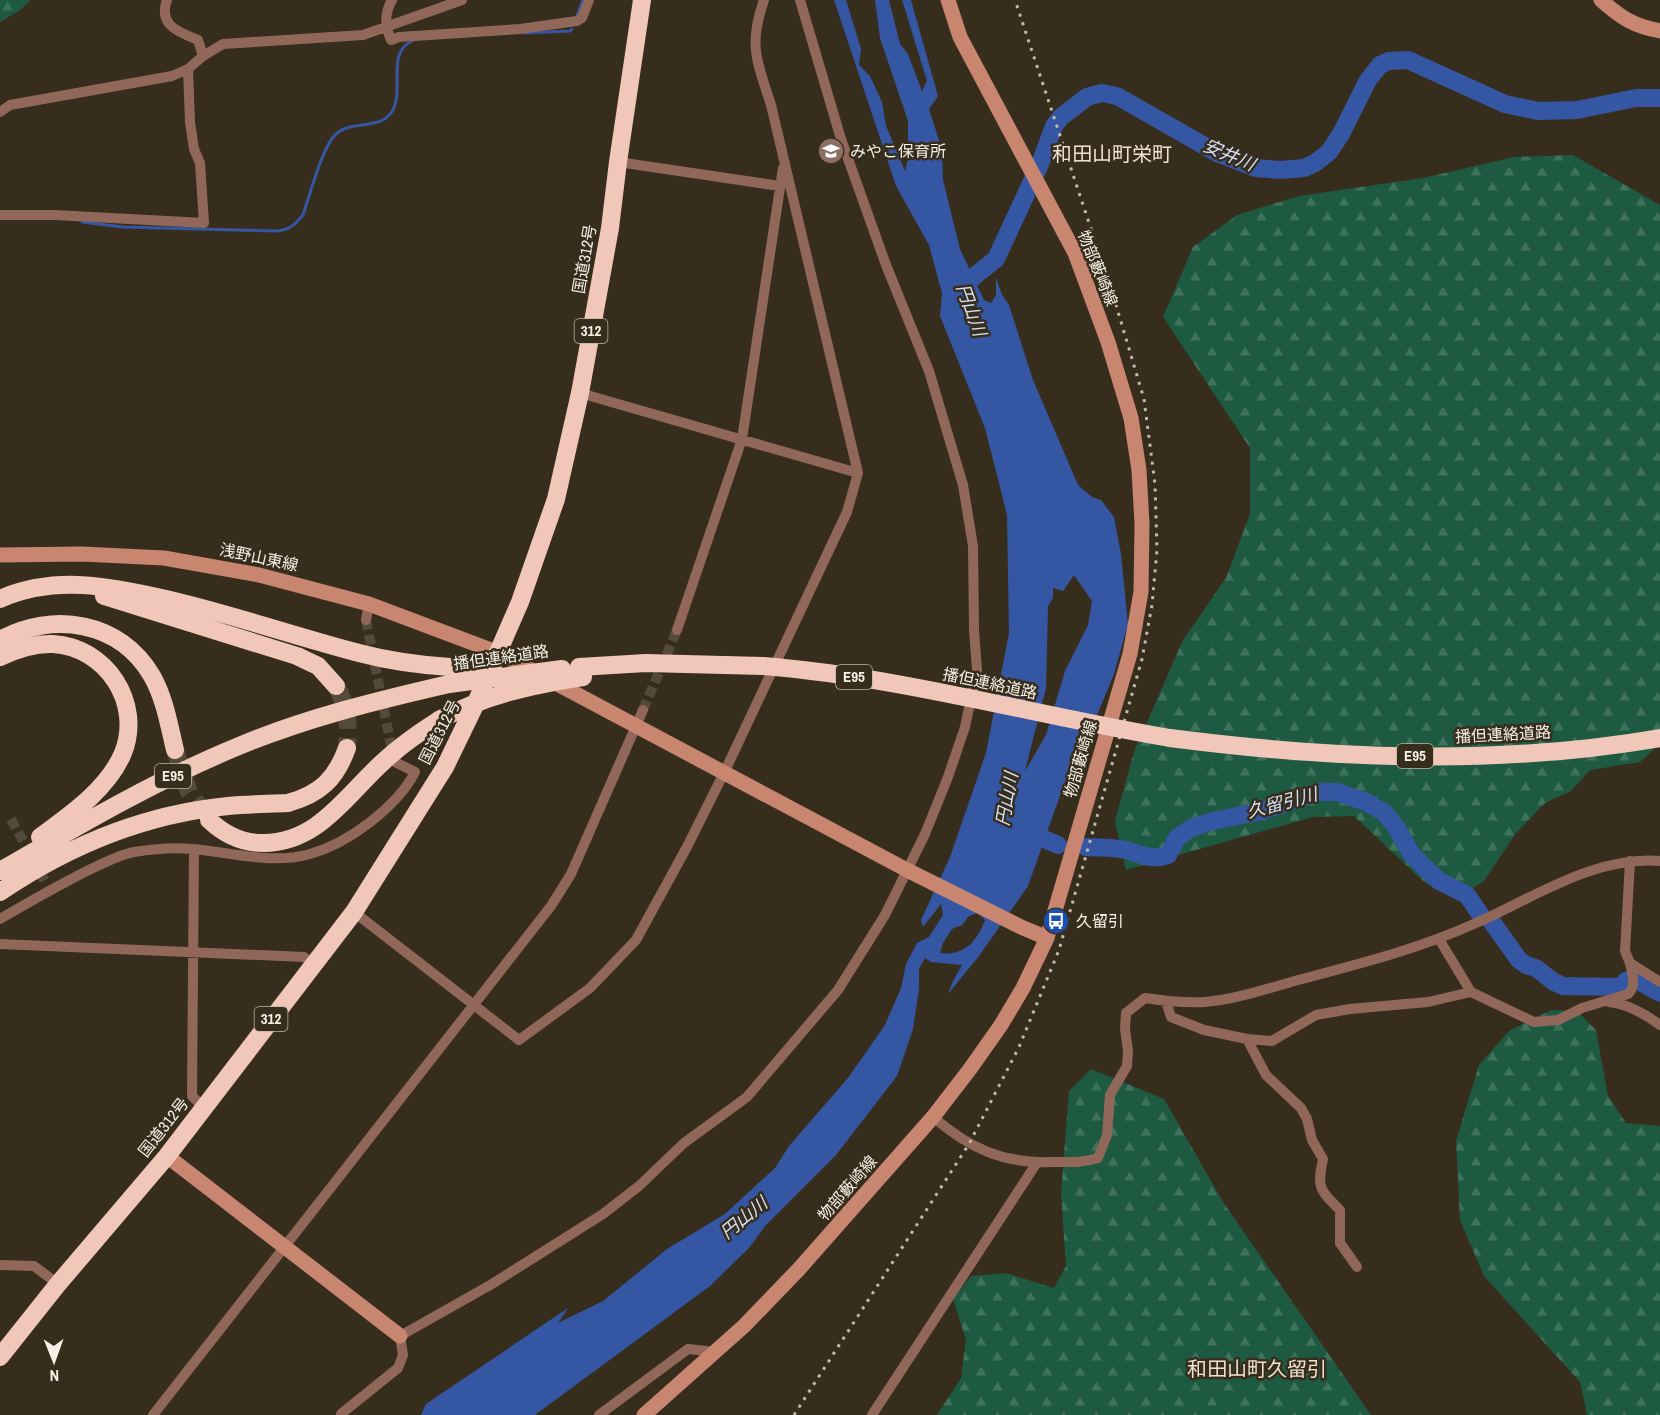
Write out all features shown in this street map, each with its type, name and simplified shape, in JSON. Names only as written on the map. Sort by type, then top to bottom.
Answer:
[{"type":"highway","name":"国道312号","points":[[1,1351],[167,1156],[202,1107],[354,912],[445,767],[499,653],[520,602],[556,499],[580,393],[610,228],[642,0]]},
{"type":"highway","points":[[0,599],[25,589],[65,584],[131,591],[222,612],[449,676]]},
{"type":"highway","points":[[25,589],[56,587],[87,591],[283,651],[318,666],[336,686]]},
{"type":"highway","points":[[0,640],[34,626],[59,623],[88,627],[115,639],[137,656],[152,676],[164,702],[175,750]]},
{"type":"highway","points":[[0,657],[26,646],[39,644],[66,645],[78,649],[106,668],[120,687],[128,709],[129,720],[126,743],[110,775],[75,810],[44,851],[0,888]]},
{"type":"highway","name":"播但連絡道路","points":[[44,851],[110,808],[240,745],[316,719],[398,696],[449,676],[580,668],[653,668],[717,664],[764,666],[901,684],[1170,738],[1290,752],[1402,756],[1525,753],[1588,748],[1660,738]]},
{"type":"highway","points":[[209,820],[225,833],[246,841],[279,842],[302,835],[332,813],[396,750],[439,720],[466,706],[500,693],[580,668]]},
{"type":"highway","points":[[0,866],[44,851],[175,814],[227,806],[274,804],[300,799],[311,795],[331,779],[338,769],[346,748]]},
{"type":"main road","name":"物部藪崎線","points":[[644,1415],[744,1326],[799,1269],[933,1117],[1001,1024],[1023,988],[1047,938],[1130,654],[1141,592],[1142,525],[1136,449],[1131,418],[1120,379],[1075,253],[960,38],[948,0]]},
{"type":"main road","points":[[1601,0],[1621,17],[1638,27],[1660,31]]},
{"type":"main road","name":"浅野山東線","points":[[0,555],[82,554],[183,561],[259,575],[499,653],[911,872],[1047,938]]},
{"type":"main road","points":[[167,1156],[400,1336]]},
{"type":"street","points":[[167,0],[164,11],[167,21],[180,33],[198,39],[203,56]]},
{"type":"street","points":[[392,0],[388,7],[386,27],[391,40],[399,37],[520,29],[577,21],[582,18],[589,0]]},
{"type":"street","points":[[0,112],[10,105],[172,76],[188,69],[203,56],[223,44],[363,35],[462,0]]},
{"type":"street","points":[[354,912],[519,1040],[590,988],[636,940],[688,845],[724,774],[847,512],[858,473],[771,105],[755,52],[756,24],[764,0]]},
{"type":"street","points":[[341,1414],[398,1368],[403,1355],[400,1336],[492,1284],[603,1214],[639,1186],[684,1143],[747,1097],[838,990],[911,872],[965,727],[978,670],[974,630],[973,546],[963,485],[954,448],[929,371],[886,265],[841,139],[800,0]]},
{"type":"street","points":[[5,215],[55,215],[204,223],[200,163],[194,149],[190,122],[188,69]]},
{"type":"street","points":[[618,162],[780,186]]},
{"type":"street","points":[[677,630],[742,439],[784,165]]},
{"type":"street","points":[[580,393],[858,473]]},
{"type":"street","points":[[153,1415],[551,906],[571,874],[643,710]]},
{"type":"street","points":[[0,920],[48,887],[132,853],[172,848],[252,857],[284,857],[308,855],[329,848],[356,833],[374,819],[410,782],[415,772],[395,762]]},
{"type":"street","points":[[194,849],[195,954],[192,1096],[202,1107]]},
{"type":"street","points":[[1440,939],[1472,992],[1534,1022],[1558,1020],[1582,1008],[1628,994],[1632,990],[1631,972],[1625,951],[1630,861]]},
{"type":"street","points":[[933,1117],[952,1134],[981,1150],[1002,1158],[1036,1164],[1086,1162],[1098,1158],[1107,1136],[1110,1095],[1127,1066],[1126,1013],[1145,998],[1166,1002],[1206,1002],[1257,991],[1440,939],[1575,877],[1609,865],[1630,861],[1660,861]]},
{"type":"street","points":[[0,944],[304,957],[314,964]]},
{"type":"street","points":[[1631,972],[1660,982]]},
{"type":"street","points":[[1166,1002],[1171,1017],[1204,1030],[1247,1039],[1272,1041],[1316,1015],[1350,1009],[1428,1002],[1472,992]]},
{"type":"street","points":[[1603,1002],[1617,1003],[1644,1014],[1660,1025]]},
{"type":"street","points":[[1247,1039],[1266,1075],[1301,1108],[1307,1119],[1312,1140],[1323,1159],[1319,1181],[1325,1196],[1340,1210],[1340,1243],[1358,1268]]},
{"type":"street","points":[[872,1415],[1036,1164]]},
{"type":"street","points":[[0,1265],[34,1266],[58,1284]]},
{"type":"street","points":[[599,1415],[688,1349],[715,1352]]},
{"type":"green space","points":[[0,0],[31,0],[0,22]]},
{"type":"green space","points":[[1573,155],[1660,205],[1660,743],[1640,762],[1590,770],[1571,791],[1545,803],[1516,833],[1484,881],[1457,898],[1425,883],[1354,816],[1313,817],[1126,870],[1115,821],[1134,752],[1183,640],[1226,578],[1250,514],[1250,448],[1163,317],[1193,247],[1237,215],[1299,196],[1423,178],[1514,157]]},
{"type":"green space","points":[[1551,1010],[1577,1011],[1596,1030],[1608,1096],[1626,1123],[1660,1126],[1660,1415],[1587,1415],[1580,1382],[1484,1276],[1460,1220],[1456,1141],[1479,1065],[1509,1031]]},
{"type":"green space","points":[[1091,1069],[1164,1099],[1223,1202],[1371,1415],[937,1415],[961,1378],[966,1340],[953,1299],[971,1276],[1006,1273],[1054,1288],[1066,1266],[1061,1193],[1069,1091]]},
{"type":"water","name":"円山川","points":[[834,0],[846,0],[861,49],[859,65],[870,76],[882,102],[886,126],[905,171],[908,159],[908,121],[880,38],[875,0],[889,0],[900,44],[908,54],[922,91],[927,81],[902,0],[911,0],[938,96],[929,109],[942,150],[943,180],[960,249],[984,300],[991,303],[996,295],[996,278],[1002,295],[1009,305],[1033,380],[1078,485],[1092,497],[1101,500],[1114,517],[1121,554],[1128,624],[1114,674],[1085,744],[1072,762],[1028,886],[979,956],[948,994],[962,965],[931,962],[925,958],[919,969],[919,989],[913,1029],[897,1076],[836,1155],[765,1226],[750,1247],[710,1286],[535,1415],[421,1415],[426,1404],[568,1308],[558,1323],[603,1301],[667,1249],[725,1214],[775,1168],[789,1146],[848,1078],[885,1025],[901,988],[906,964],[917,943],[929,937],[943,915],[941,904],[923,927],[921,920],[950,857],[986,753],[1009,633],[1007,515],[985,428],[940,316],[942,293],[929,245],[896,186]],"holes":[[[1074,575],[1092,601],[1088,625],[1065,671],[1046,735],[1025,771],[1046,688],[1048,606],[1053,598],[1053,588],[1063,591]],[[977,913],[985,920],[969,946],[956,952],[940,953],[952,929],[962,925],[969,916]]]},
{"type":"waterway","points":[[577,16],[583,0]]},
{"type":"waterway","points":[[525,33],[570,31],[572,29]]},
{"type":"waterway","points":[[82,222],[123,227],[278,231],[289,228],[303,215],[321,160],[336,134],[349,127],[379,121],[391,113],[397,95],[399,54],[412,41]]},
{"type":"waterway","name":"安井川","points":[[961,287],[996,259],[1040,164],[1054,126],[1061,117],[1087,97],[1102,93],[1117,96],[1217,153],[1256,168],[1280,170],[1304,168],[1329,152],[1341,134],[1368,80],[1380,65],[1389,61],[1408,60],[1505,104],[1538,111],[1577,110],[1636,98],[1660,98]]},
{"type":"waterway","name":"久留引川","points":[[1086,847],[1116,848],[1147,856],[1162,857],[1168,855],[1177,838],[1191,828],[1262,811],[1319,792],[1337,792],[1366,802],[1385,813],[1412,855],[1439,881],[1467,895],[1480,914]]},
{"type":"waterway","name":"久留引川","points":[[1023,830],[1058,845]]},
{"type":"waterway","name":"久留引川","points":[[1492,922],[1519,960],[1563,986],[1621,987],[1633,978],[1660,993]]},
{"type":"tunnel","points":[[366,620],[393,755]]},
{"type":"tunnel","points":[[643,710],[677,630]]},
{"type":"tunnel","points":[[336,686],[347,716],[347,748]]},
{"type":"tunnel","points":[[175,750],[189,792],[209,820]]},
{"type":"tunnel","points":[[11,819],[47,885]]},
{"type":"railway","points":[[794,1415],[969,1144],[1019,1047],[1059,950],[1142,659],[1152,605],[1157,550],[1155,484],[1144,399],[1113,295],[1015,0]]},
{"type":"place","name":"みやこ保育所","points":[[831,151]]},
{"type":"place","name":"久留引","points":[[1056,921]]},
{"type":"district","name":"和田山町栄町","points":[[1112,154]]},
{"type":"district","name":"和田山町久留引","points":[[1257,1369]]}]
